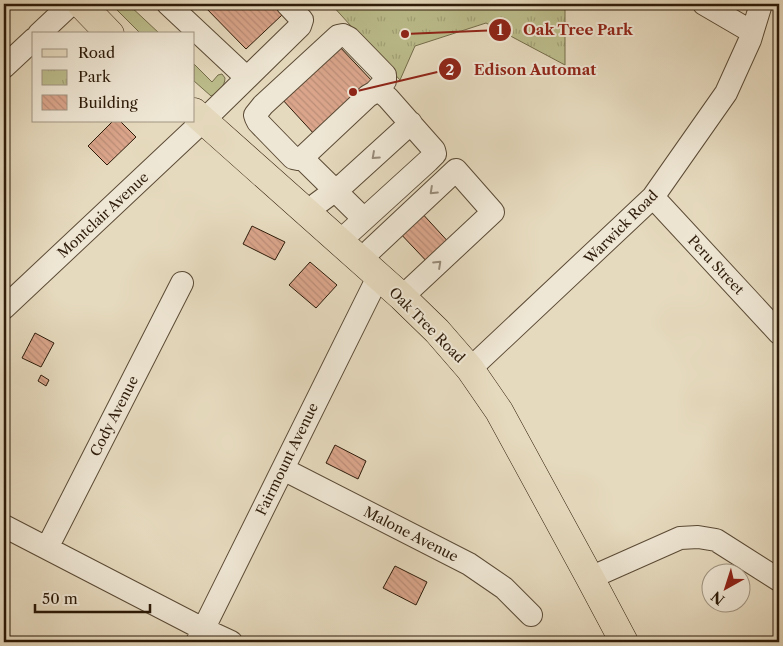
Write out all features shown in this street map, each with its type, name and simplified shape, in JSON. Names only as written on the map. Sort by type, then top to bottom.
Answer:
[{"type":"main road","points":[[81,4],[108,32]]},
{"type":"main road","name":"Oak Tree Road","points":[[198,117],[402,297],[437,331],[470,369],[498,411],[624,642]]},
{"type":"street","points":[[41,32],[70,4]]},
{"type":"street","points":[[151,4],[181,32]]},
{"type":"street","points":[[168,4],[195,32]]},
{"type":"street","name":"Montclair Avenue","points":[[198,117],[243,82],[300,26],[302,20],[288,4]]},
{"type":"street","points":[[704,4],[752,32]]},
{"type":"street","name":"Warwick Road","points":[[470,369],[653,197],[726,93],[750,40],[761,4]]},
{"type":"street","points":[[195,32],[243,82]]},
{"type":"street","points":[[263,174],[294,154],[368,96],[376,92],[385,81],[385,75],[349,38],[343,35],[338,36],[264,105],[255,116],[258,122],[294,154],[335,190],[364,219]]},
{"type":"street","points":[[4,67],[32,41]]},
{"type":"street","points":[[195,45],[243,82]]},
{"type":"street","points":[[339,242],[434,154],[434,150],[384,94],[380,91],[376,92]]},
{"type":"street","name":"Montclair Avenue","points":[[4,308],[193,122]]},
{"type":"street","points":[[232,147],[258,122]]},
{"type":"street","points":[[306,212],[345,183],[411,123]]},
{"type":"street","points":[[369,268],[456,170],[493,212],[402,297]]},
{"type":"street","name":"Peru Street","points":[[653,197],[779,333]]},
{"type":"street","name":"Fairmount Avenue","points":[[200,636],[282,468],[369,268]]},
{"type":"street","name":"Cody Avenue","points":[[47,548],[182,284]]},
{"type":"street","name":"Malone Avenue","points":[[282,468],[469,564],[504,588],[531,615]]},
{"type":"street","points":[[4,526],[47,548],[200,636],[231,642]]},
{"type":"street","points":[[590,578],[680,538],[698,537],[716,540],[779,580]]},
{"type":"green space","points":[[111,4],[128,4],[158,32],[139,32]]},
{"type":"green space","points":[[331,4],[565,4],[565,65],[486,23],[415,46],[400,80]]},
{"type":"green space","points":[[195,65],[212,82],[218,75],[222,74],[225,78],[219,91],[211,96],[195,82]]},
{"type":"building","points":[[202,4],[272,4],[282,15],[246,49]]},
{"type":"building","points":[[338,45],[373,82],[315,135],[281,98]]},
{"type":"building","points":[[112,122],[121,122],[136,137],[107,165],[88,146]]},
{"type":"building","points":[[419,210],[453,247],[432,267],[397,230]]},
{"type":"building","points":[[252,226],[285,242],[275,260],[243,244]]},
{"type":"building","points":[[310,262],[337,285],[316,308],[289,285]]},
{"type":"building","points":[[35,333],[54,343],[41,367],[22,358]]},
{"type":"building","points":[[41,375],[49,380],[46,386],[38,381]]},
{"type":"building","points":[[335,445],[366,461],[358,479],[326,463]]},
{"type":"building","points":[[395,566],[427,582],[416,605],[383,588]]},
{"type":"place","name":"Oak Tree Park","points":[[405,34]]},
{"type":"place","name":"Edison Automat","points":[[353,92]]}]
